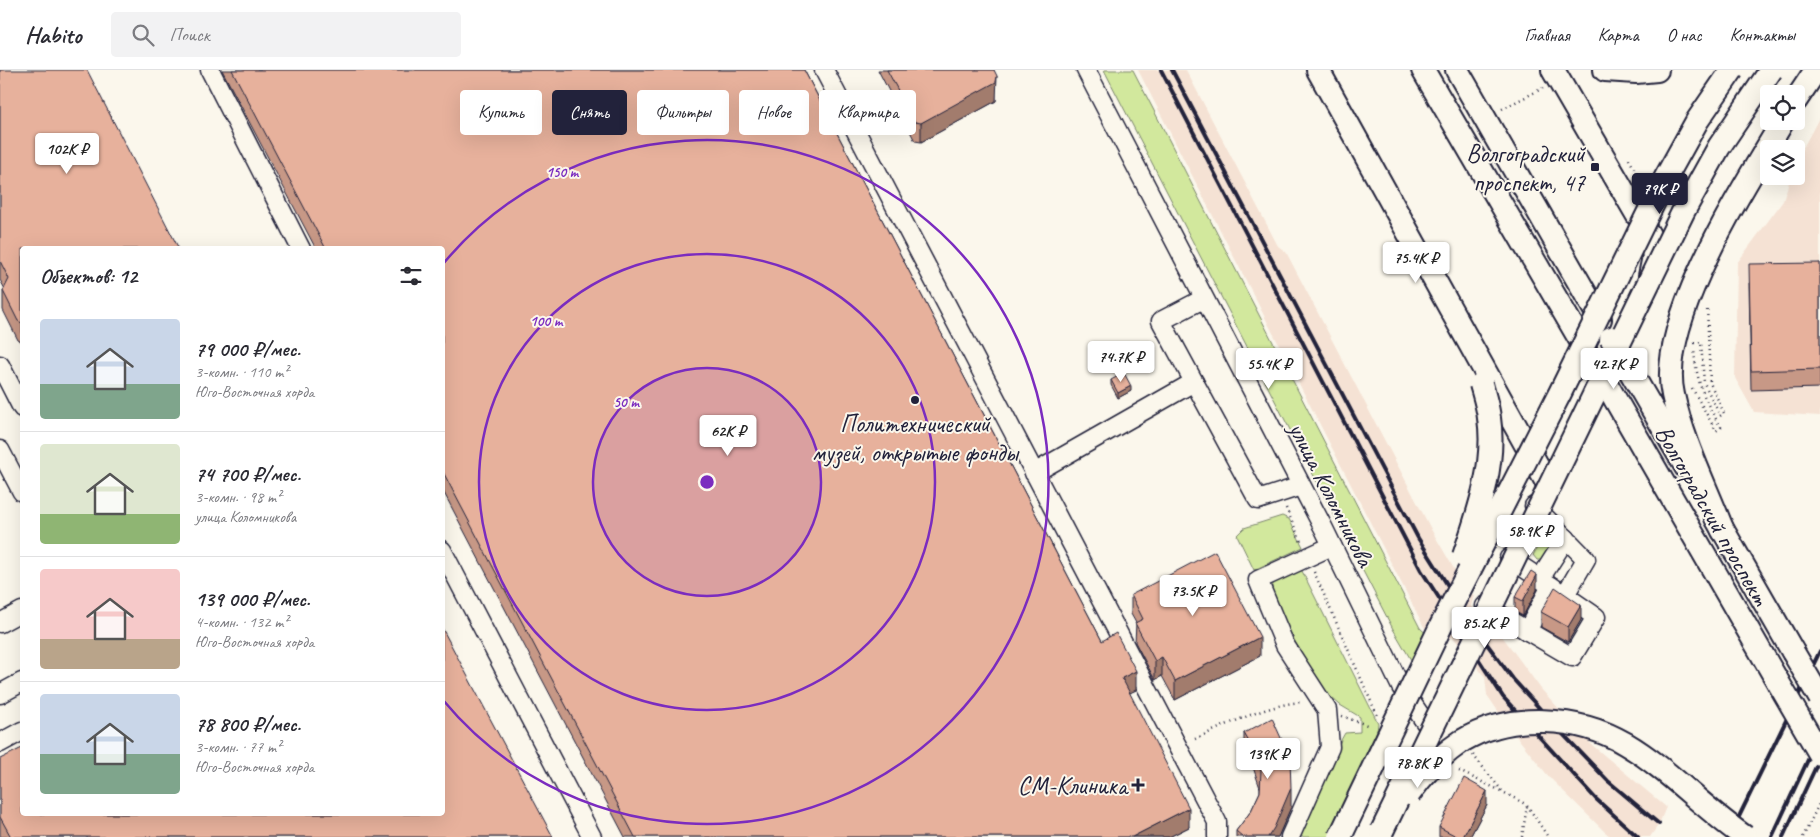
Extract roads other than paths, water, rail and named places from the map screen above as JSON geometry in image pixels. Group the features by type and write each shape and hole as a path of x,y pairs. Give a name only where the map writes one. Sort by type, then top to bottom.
{"main road":[{"path":"1304,70 1466,354 1483,393 1490,419 1485,482 1478,514 1440,628"},
{"path":"1318,70 1546,481"},
{"name":"Волгоградский проспект","path":"1457,70 1820,698"},
{"path":"1472,70 1509,160"},
{"path":"1606,70 1636,72 1657,70"},
{"path":"1340,837 1440,628 1560,394 1666,177 1698,121 1732,70"},
{"path":"1379,835 1683,212 1719,147 1771,70"},
{"path":"1805,86 1816,70"},
{"name":"Волгоградский проспект","path":"1425,74 1820,754"},
{"path":"1379,835 1427,725 1456,665 1546,481 1648,283 1654,256 1649,235 1551,77"},
{"path":"1723,531 1685,434 1681,390 1670,371 1674,340 1707,257 1778,130"},
{"path":"1379,835 1423,774 1464,740 1494,729 1544,721 1574,724 1601,731 1626,744 1649,760 1716,817 1745,837"}],"street":[{"path":"210,70 299,246"},
{"path":"824,70 1217,822 1217,837"},
{"name":"улица Коломникова","path":"1086,70 1332,546 1400,687 1427,725"},
{"path":"1203,299 1161,321 1258,500 1301,486"},
{"path":"0,365 20,404"},
{"path":"1034,473 1194,382"},
{"path":"0,450 20,488"},
{"path":"1534,506 1586,558 1552,587"},
{"path":"1527,631 1552,587 1566,538"},
{"path":"1290,837 1330,748 1327,710 1285,645 1258,580 1332,546"},
{"path":"445,556 592,837"},
{"path":"1482,612 1527,631 1572,657 1596,617 1509,558"},
{"path":"0,623 20,612"},
{"path":"0,694 20,683"},
{"path":"0,743 20,732"}],"railway":[{"path":"1161,70 1421,570 1503,697 1596,799 1638,837"},
{"path":"1172,70 1418,538 1472,624 1513,679 1561,732 1608,781 1659,824"},
{"path":"1729,837 1820,651"},
{"path":"1772,837 1820,734"},
{"path":"1783,837 1820,758"}],"place":[{"name":"Волгоградский проспект, 47","path":"1595,167"},
{"name":"Политехнический музей, открытые фонды","path":"915,400"},
{"name":"СМ-Клиника","path":"1138,785"}]}
